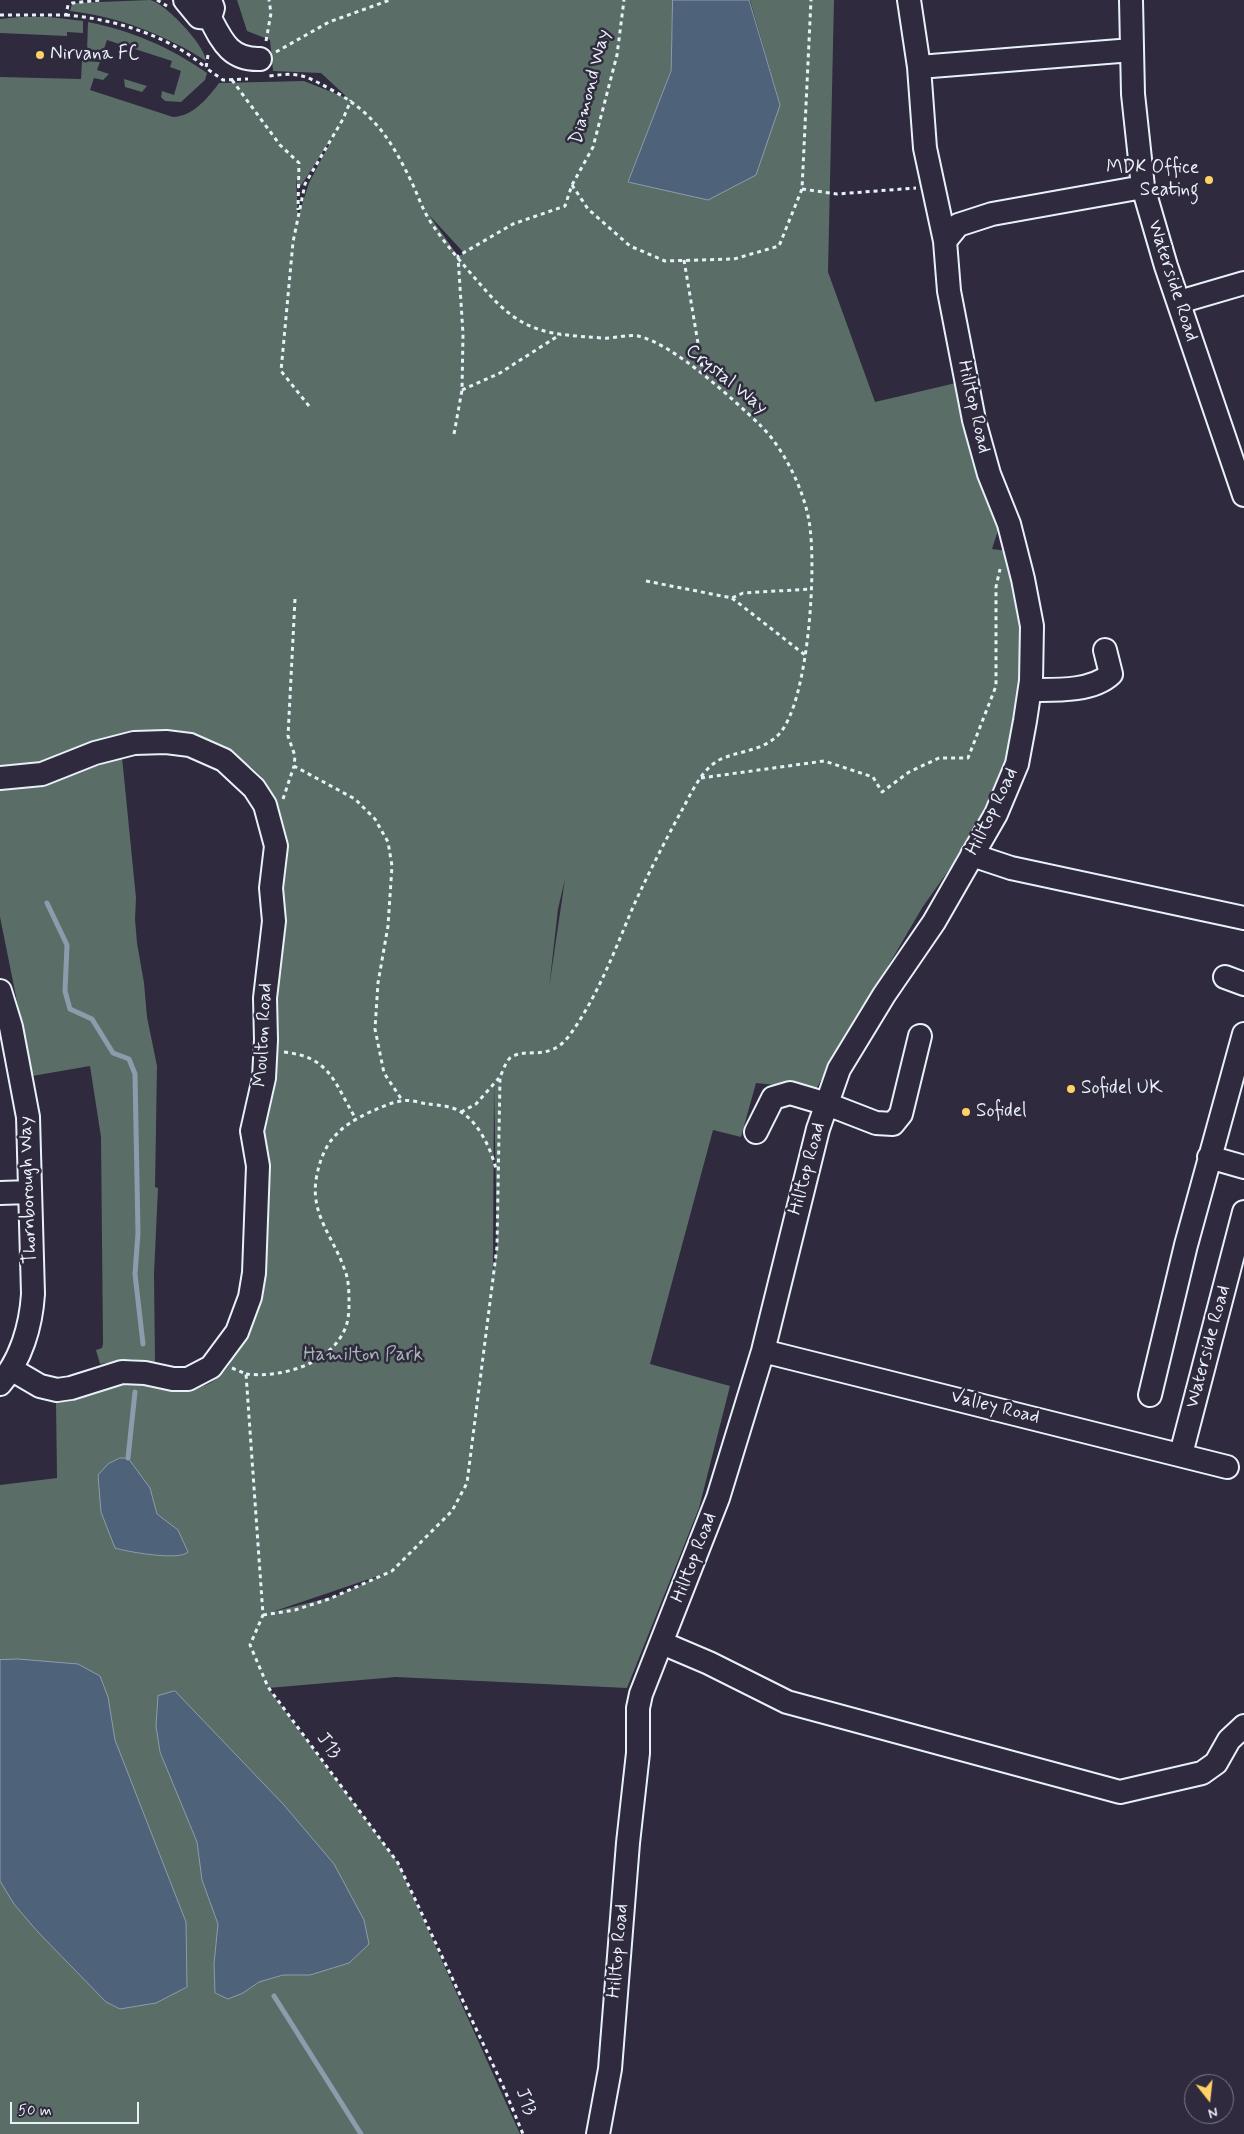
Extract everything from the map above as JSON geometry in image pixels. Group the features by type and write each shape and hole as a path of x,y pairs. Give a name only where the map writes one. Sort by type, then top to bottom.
{"street":[{"name":"Hilltop Road","path":"598,2134 610,2069 628,1843 638,1753 638,1708 641,1694 718,1498 763,1351 818,1129 838,1069 884,995 934,922 996,814 1017,764 1030,690 1032,626 1023,579 1009,524 989,474 974,420 950,291 945,241 931,186 925,148 919,67 909,0"},
{"name":"Waterside Road","path":"1131,0 1134,104 1143,187 1179,302 1244,495"},
{"path":"177,4 199,17 210,9 222,40 232,52 243,58 263,61"},
{"path":"919,67 1132,50"},
{"path":"945,241 958,225 992,214 1143,187"},
{"path":"1179,302 1244,283"},
{"path":"1030,690 1064,689 1103,681 1111,674 1105,650"},
{"name":"Moulton Road","path":"0,778 42,774 95,753 147,742 177,743 208,751 232,765 257,792 267,811 274,833 276,854 271,888 274,921 265,998 266,1050 262,1092 252,1131 258,1166 252,1289 241,1324 219,1359 207,1371 188,1378 173,1379 145,1373 122,1372 62,1389 45,1388 5,1376"},
{"path":"972,855 1010,868 1244,918"},
{"name":"Thornborough Way","path":"0,991 11,1027 27,1110 32,1301 28,1328 5,1376"},
{"path":"1150,1395 1186,1245 1244,1034"},
{"path":"756,1132 773,1098 790,1093 827,1104 876,1123 893,1124 901,1114 920,1036"},
{"path":"1209,1158 1244,1167"},
{"path":"0,1193 30,1192"},
{"name":"Waterside Road","path":"1181,1454 1244,1212"},
{"name":"Valley Road","path":"763,1351 1227,1467"},
{"path":"662,1644 709,1663 787,1702 1120,1792 1202,1773 1216,1763 1229,1740 1244,1726"}],"path":[{"path":"66,15 68,5 72,3 101,0"},
{"path":"157,0 177,4"},
{"path":"263,61 272,13 269,0"},
{"path":"263,61 329,22 390,0"},
{"name":"Diamond Way","path":"458,256 513,224 545,215 565,206 572,185 593,148 617,56 624,0"},
{"path":"572,185 588,209 630,246 665,261 734,259 779,246 802,189 811,0"},
{"name":"Crystal Way","path":"0,15 66,15 99,20 149,35 182,51 223,80 232,80 263,61 300,74 351,100 364,110 382,130 406,171 431,222 493,298 514,320 545,333 561,333 606,339 637,336 664,348 703,374 764,429 790,467 809,520 811,590 809,639 788,720 778,735 761,748 718,760 700,778 635,902 598,990 581,1019 558,1047 546,1052 518,1055 510,1059 500,1077 476,1104 461,1112"},
{"path":"205,48 208,56 206,68"},
{"path":"232,80 280,145 299,163 298,218"},
{"path":"308,406 281,371 285,310 298,218 305,184 351,100"},
{"path":"802,189 837,194 931,186"},
{"path":"454,434 462,390 463,334 458,256"},
{"path":"684,260 703,374"},
{"path":"462,390 500,373 561,333"},
{"path":"700,778 824,761 873,777 882,792 909,772 939,758 968,758 996,686 996,587 1000,567"},
{"path":"646,581 732,598 805,654"},
{"path":"732,598 744,594 811,590"},
{"path":"267,811 282,805 294,766 295,756 288,736 295,599"},
{"path":"294,766 355,798 375,819 388,842 392,866 388,926 378,979 375,1029 384,1073 402,1100"},
{"path":"266,1050 304,1054 321,1064 356,1119"},
{"path":"263,1615 296,1610 329,1599 392,1571 452,1511 467,1483 497,1247 500,1077"},
{"path":"219,1359 236,1371 246,1374 281,1373 310,1364 332,1347 346,1328 349,1309 347,1275 321,1223 315,1191 319,1168 330,1141 339,1130 356,1119 402,1100 432,1104 461,1112 486,1142 497,1174"},
{"name":"J13","path":"246,1374 263,1615 250,1645 268,1688 398,1863 499,2077 523,2134"}],"green space":[{"path":"150,0 174,16 192,35 204,54 206,61 190,51 141,28 123,22 70,11 72,4 75,3"},
{"name":"Hamilton Park","path":"237,0 673,0 671,71 628,182 780,105 750,0 834,0 828,272 875,402 956,383 1004,512 992,549 1016,552 1031,644 1006,789 922,908 816,1089 756,1083 741,1137 713,1130 650,1364 730,1386 699,1508 627,1688 396,1677 268,1688 398,1863 520,2134 0,2134 0,1485 57,1478 56,1402 72,1400 115,1386 131,1384 177,1389 192,1389 206,1385 219,1377 231,1362 227,1360 240,1342 262,1145 270,793 261,776 251,767 239,759 191,737 48,765 0,770 0,77 81,79 82,61 100,62 97,70 109,74 103,80 94,78 90,90 173,117 187,114 193,110 205,100 219,83 304,81 349,99 321,73 273,71 270,40 247,31","holes":["334,135 309,183 298,217 296,178 298,190","429,215 464,253 458,256","565,879 549,988 558,909","494,1083 497,1247 493,1268","384,1574 336,1596 272,1612"]},
{"path":"49,17 83,21 83,33 67,32 67,36 0,33 0,19"},
{"path":"88,22 135,35 165,48 207,73 205,80 181,102 165,101 161,97 162,91 174,95 181,71 170,67 172,61 107,40 103,52 87,52"},
{"path":"124,79 147,86 142,92 125,87"},
{"path":"122,757 136,898 137,943 144,983 147,1017 157,1066 155,1187 158,1188 154,1274 155,1362 131,1359 100,1364 96,1350 102,1348 103,1344 101,1137 90,1066 32,1076 0,917 0,790 42,786"}],"water":[{"path":"673,0 749,0 780,105 756,175 708,200 628,182 671,71"},
{"path":"120,1458 128,1458 150,1488 157,1514 178,1530 188,1552 183,1555 165,1556 115,1548 101,1512 98,1475 108,1464"},
{"path":"18,1659 78,1664 100,1676 108,1697 115,1740 186,1922 187,1987 156,2003 120,2009 106,2002 37,1931 14,1904 0,1881 0,1660"},
{"path":"175,1691 284,1805 334,1864 364,1920 369,1944 349,1963 310,1975 283,1975 259,1982 243,1993 228,1999 215,1993 214,1964 218,1924 202,1880 197,1842 160,1752 156,1726 158,1696"}],"waterway":[{"path":"47,903 67,945 65,991 70,1009 92,1019 113,1053 129,1059 135,1074 138,1233 135,1274 143,1344"},
{"path":"128,1458 135,1392"},
{"path":"274,1996 361,2134"}],"place":[{"name":"Nirvana FC","path":"40,55"},
{"name":"MDK Office Seating","path":"1209,180"},
{"name":"Sofidel UK","path":"1071,1089"},
{"name":"Sofidel","path":"966,1112"}]}
